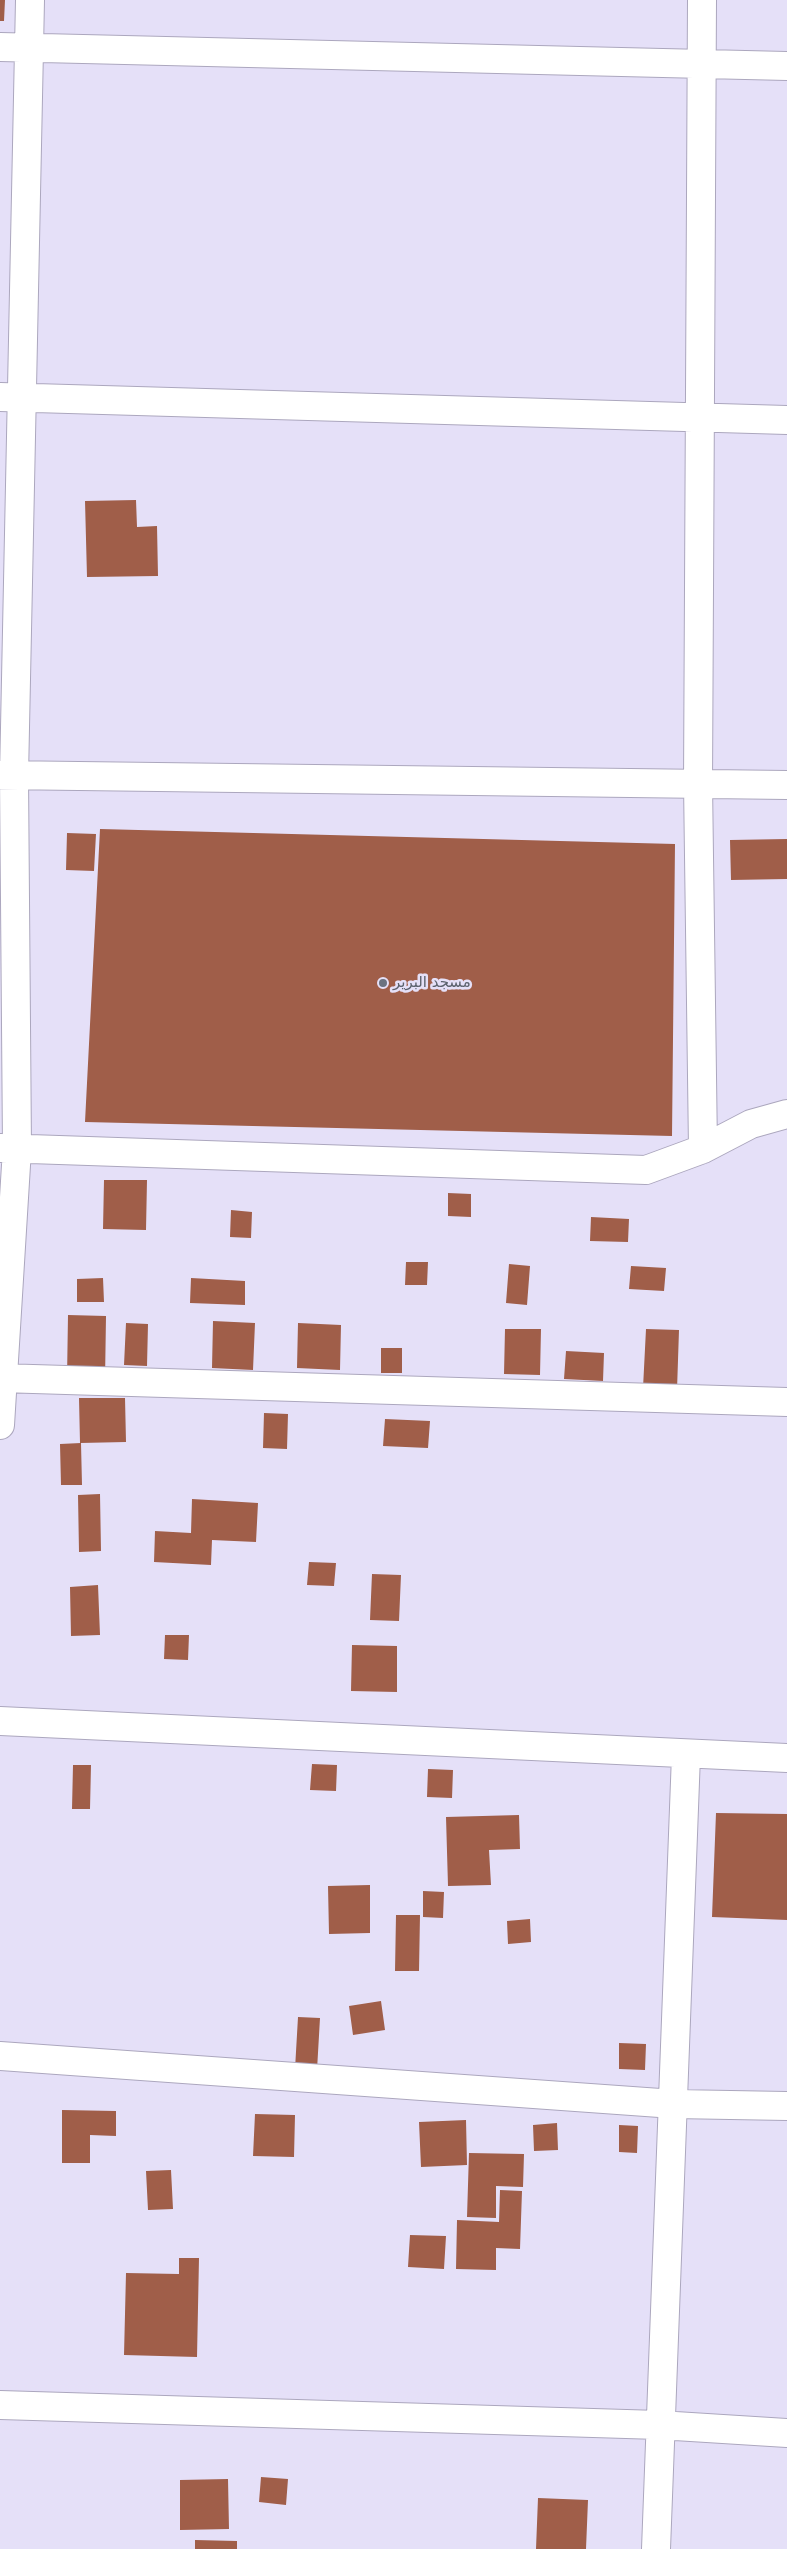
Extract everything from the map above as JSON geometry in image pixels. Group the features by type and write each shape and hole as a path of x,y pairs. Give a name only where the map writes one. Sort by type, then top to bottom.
{"street":[{"path":"0,1425 9,1149 7,776 11,397 30,0"},
{"path":"702,0 698,783 703,1149"},
{"path":"0,47 787,66"},
{"path":"11,397 787,420"},
{"path":"7,776 698,783 787,786"},
{"path":"9,1149 646,1170 703,1149 751,1124 787,1114"},
{"path":"1,1377 787,1402"},
{"path":"0,1721 686,1755 787,1758"},
{"path":"656,2549 659,2425 674,2104 686,1755"},
{"path":"0,2056 674,2104 787,2106"},
{"path":"0,2405 659,2425 787,2433"}],"building":[{"path":"0,0 5,0 4,21 0,21"},
{"path":"136,500 137,527 157,526 158,576 87,577 85,501"},
{"name":"مسجد البرير","path":"100,829 675,844 672,1136 85,1122"},
{"path":"67,833 96,834 94,871 66,870"},
{"path":"787,839 787,879 731,880 730,840"},
{"path":"104,1180 147,1180 146,1230 103,1229"},
{"path":"448,1193 471,1194 471,1217 448,1216"},
{"path":"231,1210 252,1212 251,1238 230,1237"},
{"path":"591,1217 629,1219 628,1242 590,1241"},
{"path":"406,1262 428,1262 427,1285 405,1285"},
{"path":"509,1264 530,1266 527,1305 506,1303"},
{"path":"631,1266 666,1268 664,1291 629,1289"},
{"path":"103,1278 104,1302 77,1302 77,1279"},
{"path":"191,1278 245,1281 245,1305 190,1303"},
{"path":"68,1315 106,1316 105,1381 67,1379"},
{"path":"213,1321 255,1323 253,1370 212,1368"},
{"path":"126,1323 148,1324 147,1366 124,1365"},
{"path":"298,1323 341,1325 340,1370 297,1368"},
{"path":"505,1329 541,1329 540,1375 504,1374"},
{"path":"646,1329 679,1330 677,1390 643,1388"},
{"path":"381,1348 402,1348 402,1373 381,1373"},
{"path":"566,1351 604,1353 603,1381 564,1379"},
{"path":"79,1398 125,1398 126,1442 80,1443"},
{"path":"264,1413 288,1414 287,1449 263,1448"},
{"path":"385,1419 430,1421 428,1448 383,1446"},
{"path":"81,1443 82,1485 61,1485 60,1444"},
{"path":"100,1494 101,1551 79,1552 78,1495"},
{"path":"192,1499 258,1503 256,1542 212,1540 211,1565 154,1562 155,1531 191,1533"},
{"path":"309,1562 336,1563 334,1586 307,1585"},
{"path":"372,1574 401,1575 399,1621 370,1620"},
{"path":"98,1585 100,1635 71,1636 70,1587"},
{"path":"165,1635 189,1635 188,1660 164,1659"},
{"path":"352,1645 397,1646 397,1692 351,1691"},
{"path":"312,1764 337,1765 336,1791 310,1790"},
{"path":"73,1765 91,1765 90,1809 72,1809"},
{"path":"428,1769 453,1770 452,1798 427,1797"},
{"path":"716,1813 787,1814 787,1920 712,1917"},
{"path":"519,1815 520,1849 489,1850 491,1885 448,1886 446,1817"},
{"path":"370,1885 370,1933 329,1934 328,1886"},
{"path":"423,1891 444,1892 443,1918 423,1917"},
{"path":"396,1915 420,1915 419,1971 395,1971"},
{"path":"530,1919 531,1942 508,1944 507,1921"},
{"path":"381,2001 385,2030 353,2035 349,2006"},
{"path":"298,2017 320,2018 317,2070 295,2069"},
{"path":"619,2043 646,2044 645,2070 619,2069"},
{"path":"62,2110 116,2111 116,2136 90,2135 90,2163 62,2163"},
{"path":"255,2114 295,2115 294,2157 253,2156"},
{"path":"466,2120 467,2165 421,2167 419,2122"},
{"path":"557,2123 558,2150 534,2151 533,2125"},
{"path":"619,2125 638,2126 637,2153 619,2152"},
{"path":"469,2153 524,2154 523,2187 496,2186 496,2218 467,2217"},
{"path":"171,2170 173,2209 148,2210 146,2171"},
{"path":"500,2190 522,2191 520,2249 496,2248 496,2270 456,2269 457,2220 499,2222"},
{"path":"410,2235 446,2236 444,2269 408,2267"},
{"path":"179,2258 199,2258 197,2357 124,2355 126,2273 179,2274"},
{"path":"261,2477 288,2479 286,2505 259,2502"},
{"path":"228,2479 229,2529 180,2530 180,2480"},
{"path":"538,2498 588,2500 586,2549 536,2549"},
{"path":"195,2540 237,2541 237,2549 195,2549"}],"place":[{"name":"مسجد البرير","path":"383,983"}]}
